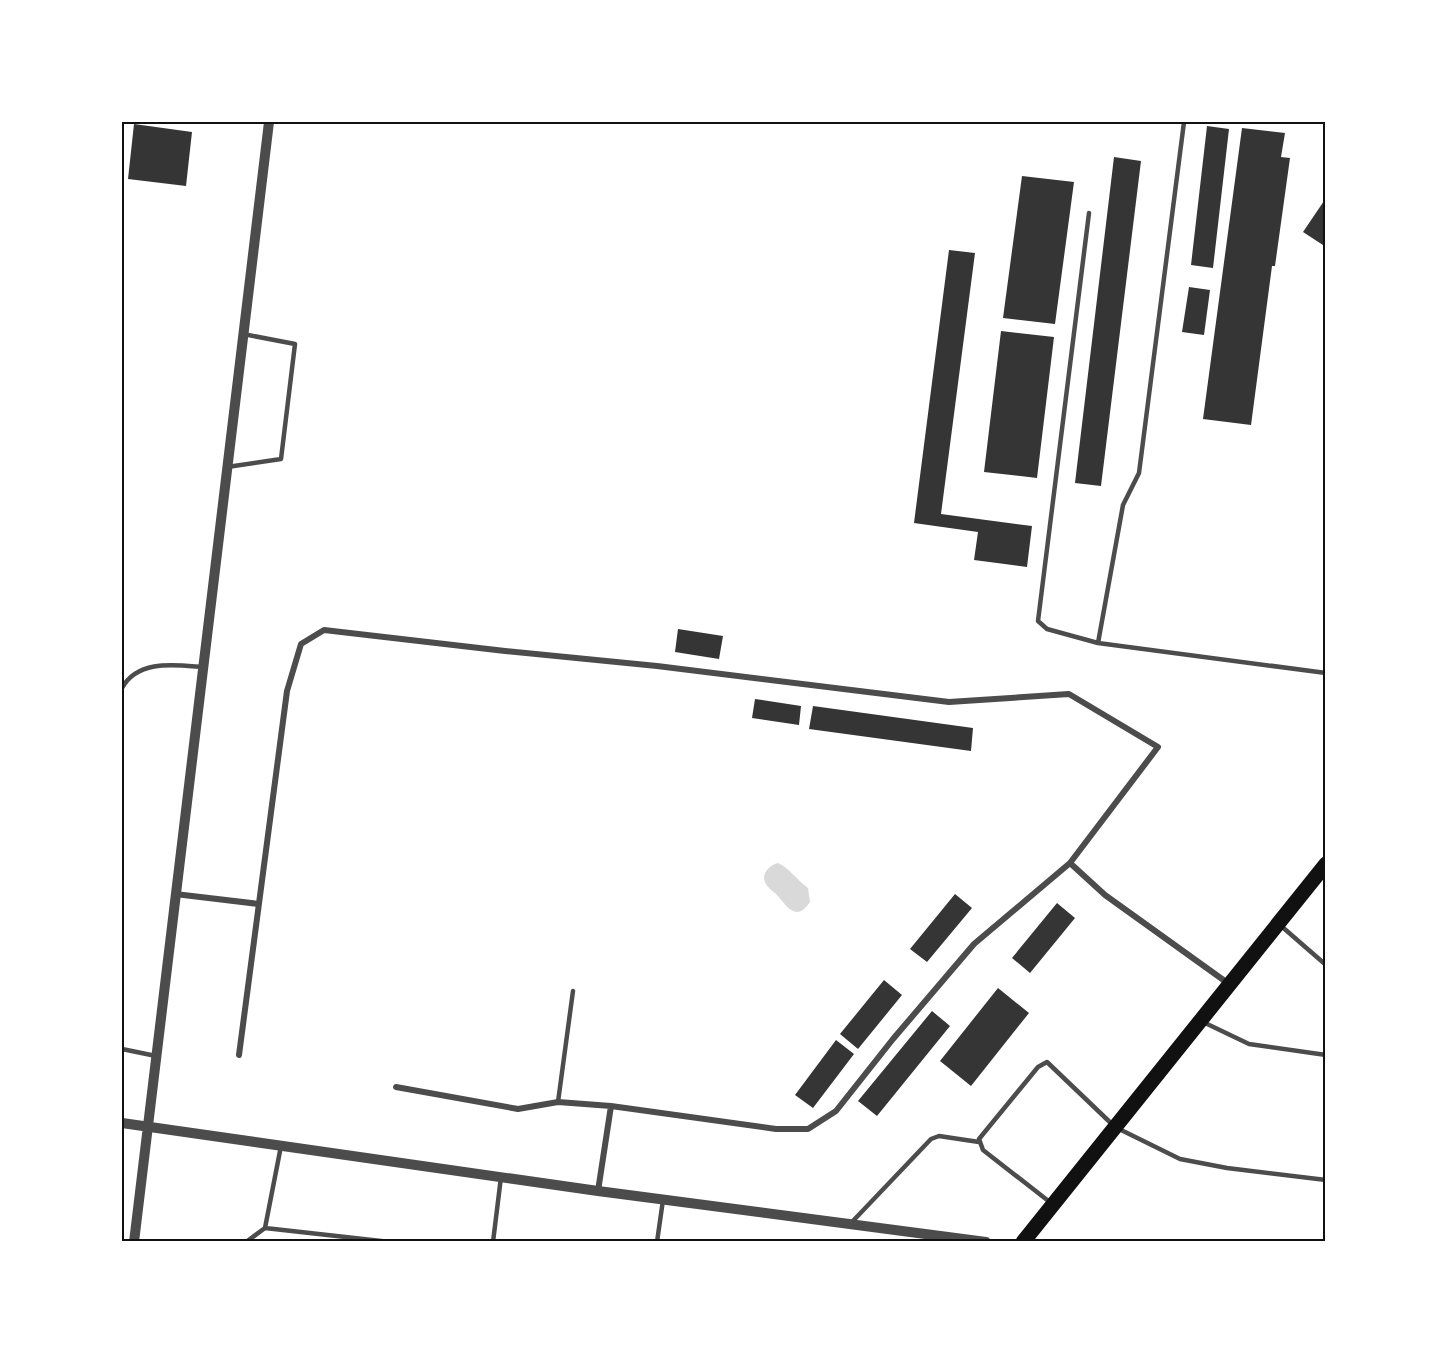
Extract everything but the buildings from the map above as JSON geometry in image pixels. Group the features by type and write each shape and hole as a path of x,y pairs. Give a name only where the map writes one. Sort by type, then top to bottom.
{"main road":[{"path":"1023,1242 1326,864"}],"street":[{"path":"134,1242 269,122"},
{"path":"239,1055 287,691 301,644 324,630 657,666 949,702 1069,694 1158,747 1070,863 974,944 893,1039 836,1111 808,1129 776,1129 611,1106 558,1102 518,1109 396,1087"},
{"path":"1070,863 1105,895 1229,985"},
{"path":"175,894 259,904"},
{"path":"598,1191 611,1106"},
{"path":"122,1123 598,1191 986,1242"}],"lane":[{"path":"1098,643 1123,505 1139,473 1184,122"},
{"path":"1089,213 1038,621 1047,629 1098,643 1326,673"},
{"path":"227,467 281,459 294,356 295,344 243,334"},
{"path":"122,688 126,680 145,668 164,664 203,667"},
{"path":"1278,924 1326,965"},
{"path":"558,1102 573,991"},
{"path":"1200,1021 1249,1044 1326,1055"},
{"path":"122,1049 156,1056"},
{"path":"1053,1205 982,1150 979,1142 979,1139 1038,1067 1047,1062 1115,1127 1180,1159 1227,1168 1326,1180"},
{"path":"850,1224 931,1139 939,1136 979,1142"},
{"path":"246,1242 265,1228 281,1146"},
{"path":"493,1242 501,1177"},
{"path":"657,1242 663,1199"},
{"path":"265,1228 390,1242"}],"shaded area":[{"path":"778,863 808,888 810,902 800,911 792,911 788,908 764,881 766,871"}]}
